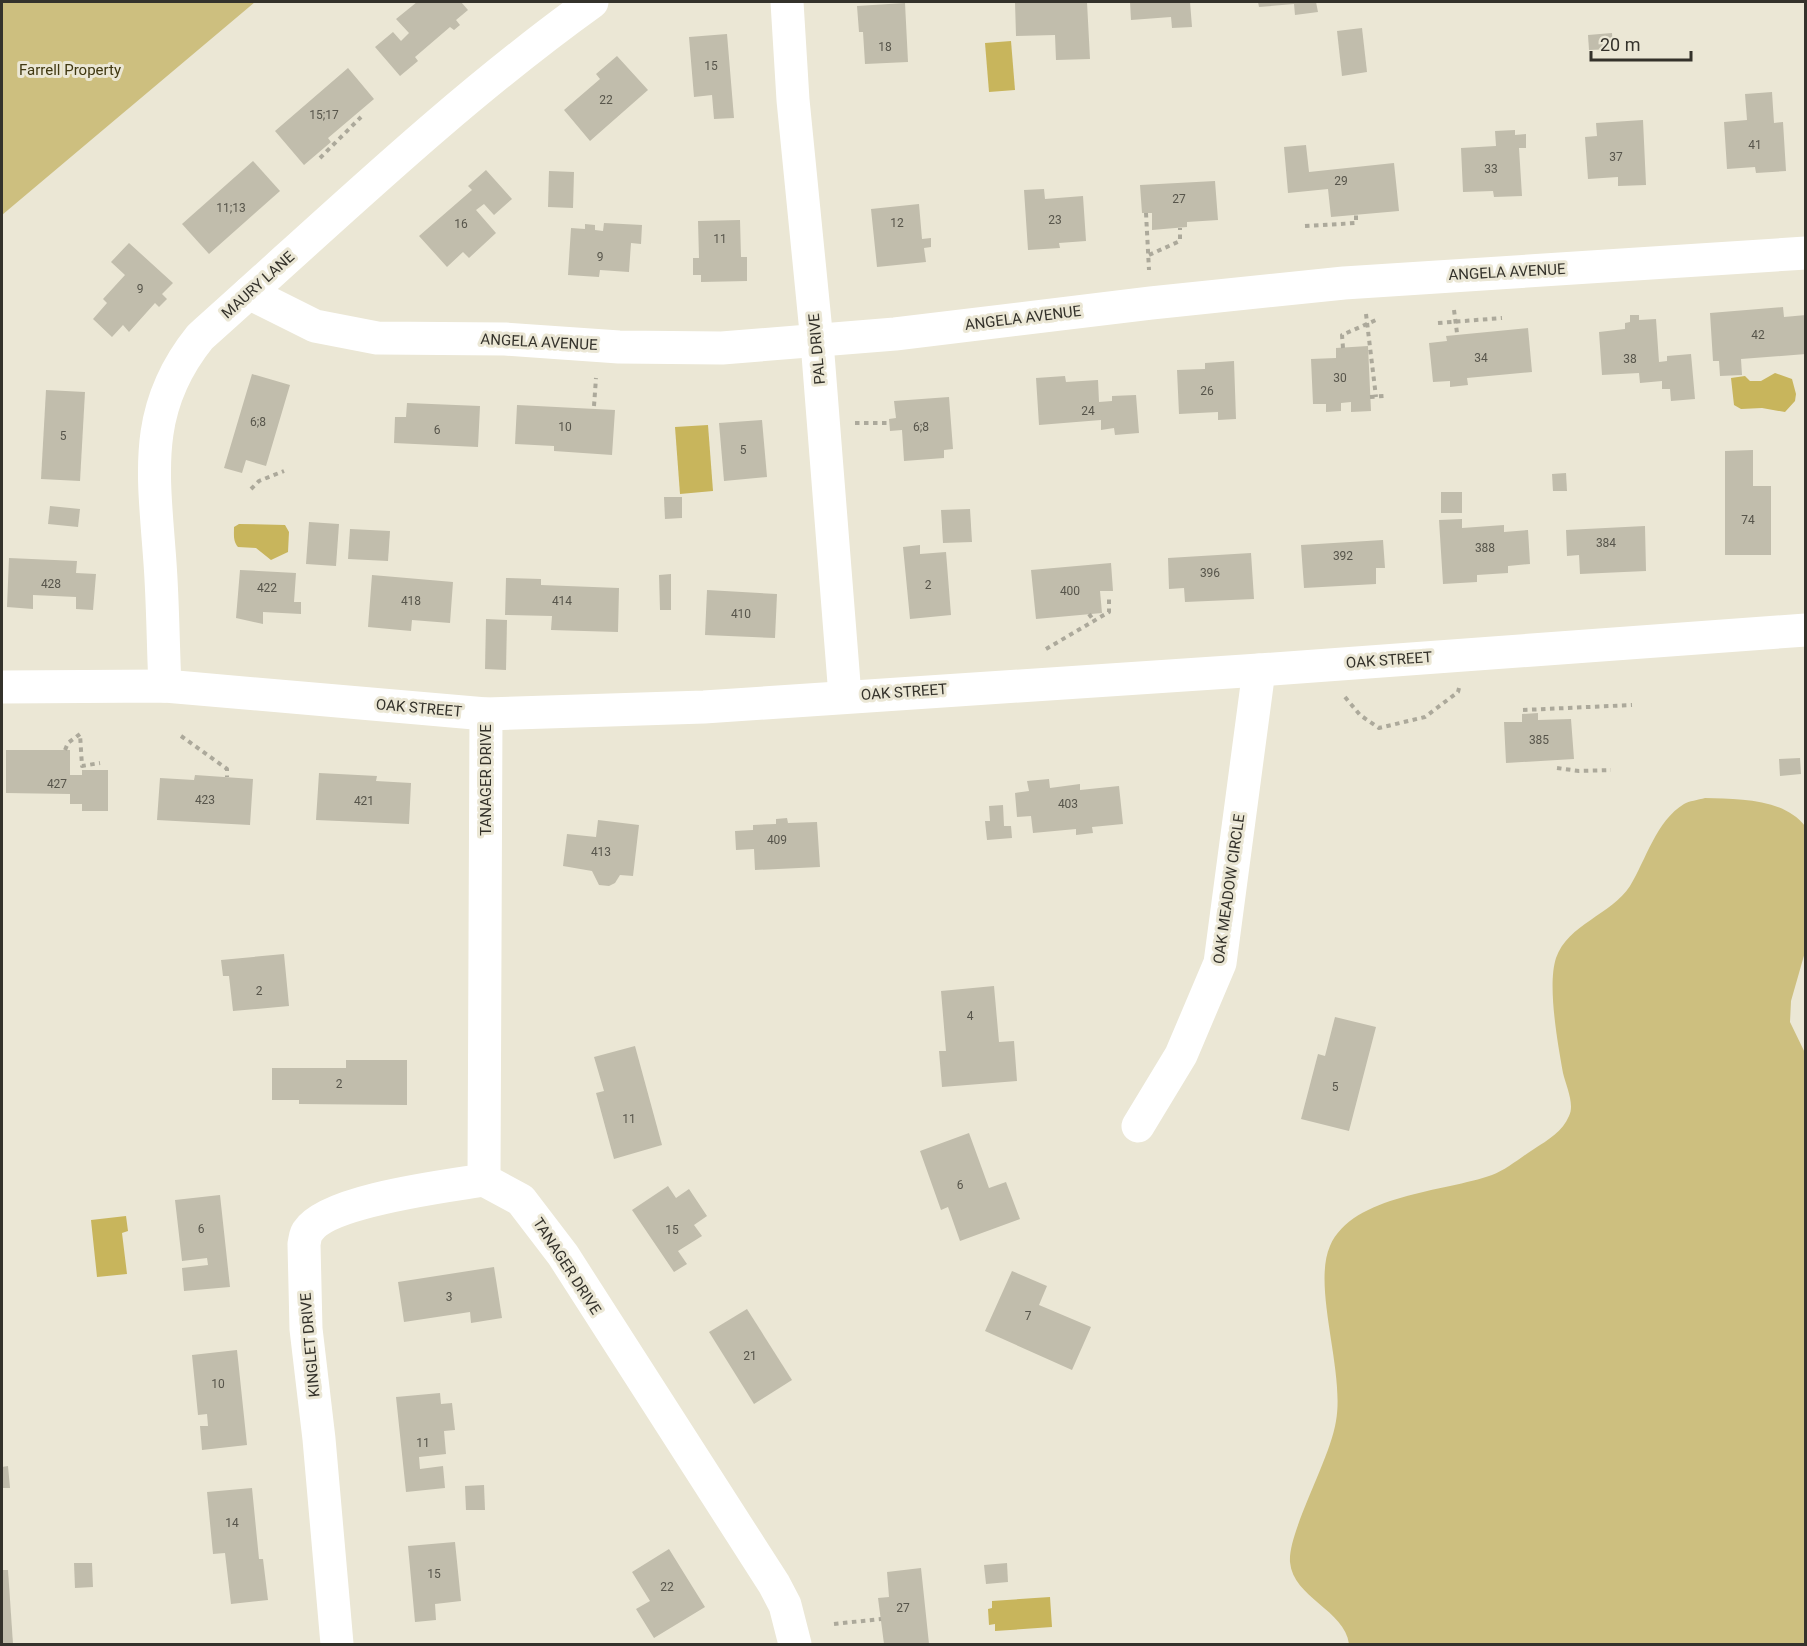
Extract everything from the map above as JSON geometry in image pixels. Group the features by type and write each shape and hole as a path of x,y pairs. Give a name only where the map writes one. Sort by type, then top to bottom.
{"street":[{"name":"MAURY LANE","path":"165,686 154,457 159,423 168,391 181,361 201,336 347,204 530,48 592,2"},
{"name":"PAL DRIVE","path":"787,2 793,100 817,342 845,696"},
{"name":"ANGELA AVENUE","path":"249,293 315,326 377,338 506,339 675,349 817,342 1371,280 1806,253"},
{"name":"OAK STREET","path":"2,687 165,686 486,714 704,707 1806,630"},
{"name":"OAK MEADOW CIRCLE","path":"1138,1126 1181,1055 1220,963 1259,670"},
{"name":"TANAGER DRIVE","path":"486,714 484,1180 521,1200 563,1255 774,1584 785,1605 795,1644"},
{"name":"KINGLET DRIVE","path":"337,1644 320,1439 306,1329 304,1244 307,1231 320,1220 368,1202 399,1194 484,1180"}],"path":[{"path":"320,158 361,117"},
{"path":"1146,213 1151,303"},
{"path":"1305,226 1356,223 1356,215"},
{"path":"1148,255 1180,241 1180,228"},
{"path":"1453,302 1457,333"},
{"path":"1366,310 1373,397 1384,396"},
{"path":"1438,323 1502,318"},
{"path":"1343,348 1342,335 1348,334 1367,322 1376,320"},
{"path":"594,406 596,368"},
{"path":"251,489 259,481 284,471"},
{"path":"1038,654 1109,612 1109,599"},
{"path":"1089,614 1094,621"},
{"path":"1321,665 1359,715 1379,728 1425,717 1458,692 1468,655"},
{"path":"1523,710 1632,705"},
{"path":"65,750 68,743 80,734 82,766 100,763"},
{"path":"181,736 227,769 227,777"},
{"path":"1557,768 1579,771 1611,770"},
{"path":"834,1624 881,1619"}],"green space":[{"name":"Farrell Property","path":"2,2 255,2 2,215"},
{"path":"1705,798 1745,800 1772,805 1796,817 1805,826 1805,952 1791,1001 1790,1022 1806,1055 1805,1644 1349,1644 1339,1622 1300,1585 1293,1574 1290,1562 1296,1532 1326,1455 1336,1421 1338,1401 1325,1284 1325,1263 1330,1246 1342,1229 1358,1215 1402,1197 1497,1173 1559,1131 1569,1116 1571,1106 1563,1073 1554,1015 1553,984 1556,958 1570,936 1622,896 1636,876 1652,842 1674,811 1686,803"}],"shaded area":[{"path":"1011,41 1015,90 989,92 985,43"},
{"path":"1775,373 1792,379 1796,394 1795,401 1785,412 1762,408 1741,409 1734,405 1731,378 1745,376 1750,381 1761,381"},
{"path":"708,425 713,491 680,494 675,427"},
{"path":"239,524 285,525 289,532 288,552 271,560 256,548 238,547 234,527"},
{"path":"126,1216 128,1231 122,1233 127,1274 97,1277 91,1220"},
{"path":"1050,1597 1052,1627 995,1631 995,1624 989,1625 988,1609 992,1608 992,1601"}],"building":[{"path":"417,2 461,2 468,10 456,20 460,25 454,30 450,27 415,57 418,61 400,76 375,47 393,32 401,41 409,33 396,19"},
{"path":"1015,2 1087,2 1090,59 1056,60 1055,35 1016,36"},
{"path":"1130,2 1190,2 1192,27 1172,28 1171,17 1131,20"},
{"path":"1258,2 1316,2 1318,12 1295,15 1294,4 1259,7"},
{"path":"905,3 908,62 865,64 863,32 859,32 857,6"},
{"path":"1362,28 1367,72 1342,76 1337,31"},
{"path":"1612,33 1613,49 1589,50 1588,35"},
{"path":"727,34 734,118 714,119 712,95 694,97 689,37"},
{"path":"617,56 648,90 590,141 564,110 600,79 596,74"},
{"path":"348,68 374,99 328,138 331,142 304,165 275,131"},
{"path":"1772,92 1774,123 1783,122 1786,171 1756,173 1755,167 1727,169 1724,122 1747,120 1745,94"},
{"path":"1643,120 1646,185 1618,186 1618,177 1588,179 1585,137 1597,136 1596,123"},
{"path":"1515,130 1515,135 1526,134 1526,148 1519,148 1522,196 1494,197 1493,191 1463,192 1461,148 1496,146 1495,131"},
{"path":"1306,145 1309,172 1394,163 1399,211 1331,217 1328,189 1288,193 1284,147"},
{"path":"253,161 280,191 209,254 182,224"},
{"path":"486,170 512,199 494,215 484,204 476,210 496,233 469,258 463,252 447,267 419,236 472,190 468,186"},
{"path":"549,171 574,172 573,208 548,207"},
{"path":"1215,181 1218,220 1187,222 1187,227 1152,230 1152,213 1142,213 1140,185"},
{"path":"1044,189 1045,199 1083,196 1086,241 1059,243 1060,248 1028,250 1024,190"},
{"path":"919,204 922,239 931,238 931,247 924,248 926,262 877,267 871,209"},
{"path":"740,220 741,257 747,257 747,281 701,282 701,275 693,275 693,258 699,258 698,221"},
{"path":"604,223 642,225 641,244 631,243 629,272 600,270 599,277 568,275 571,228 585,229 585,224 595,225 595,230 603,231"},
{"path":"129,243 173,283 162,294 167,299 159,307 155,303 129,332 123,325 112,337 93,319 107,303 103,299 125,275 111,262"},
{"path":"1783,307 1784,317 1806,315 1806,354 1741,359 1742,375 1720,376 1719,361 1713,361 1710,313"},
{"path":"1630,315 1639,315 1639,320 1656,319 1659,362 1667,361 1667,356 1691,354 1695,399 1671,401 1670,389 1662,389 1662,381 1640,383 1639,373 1602,375 1599,332 1625,329 1625,323 1630,322"},
{"path":"1528,328 1532,372 1467,378 1468,385 1450,387 1450,381 1433,382 1429,343 1447,341 1446,336"},
{"path":"1368,346 1371,411 1351,412 1351,402 1341,403 1341,411 1326,412 1326,404 1313,404 1311,359 1336,358 1336,348"},
{"path":"1234,361 1236,419 1218,420 1218,412 1179,414 1177,370 1205,369 1205,363"},
{"path":"252,374 290,385 266,466 246,460 242,473 224,468"},
{"path":"1065,376 1066,382 1098,380 1099,402 1112,401 1112,396 1136,395 1139,433 1115,435 1114,428 1101,430 1101,420 1039,425 1036,378"},
{"path":"46,390 85,392 80,481 41,479"},
{"path":"949,397 953,449 944,450 944,458 904,461 902,430 890,431 889,419 896,418 894,401"},
{"path":"407,403 480,406 478,447 394,443 395,417 406,417"},
{"path":"517,405 615,410 612,455 554,451 554,446 515,444"},
{"path":"762,420 767,477 724,481 719,423"},
{"path":"1753,450 1753,486 1771,486 1771,555 1725,555 1725,451"},
{"path":"1566,473 1567,491 1553,491 1552,474"},
{"path":"1441,492 1462,492 1462,513 1441,513"},
{"path":"664,497 682,497 682,518 665,519"},
{"path":"50,506 80,509 78,527 48,524"},
{"path":"970,509 972,542 943,543 941,510"},
{"path":"1462,519 1462,528 1504,525 1504,532 1528,530 1530,564 1508,566 1508,573 1477,575 1477,582 1443,584 1439,520"},
{"path":"309,522 339,524 336,566 306,564"},
{"path":"1645,526 1646,571 1580,574 1579,555 1567,556 1566,530"},
{"path":"350,529 390,531 388,561 348,559"},
{"path":"1383,540 1385,568 1376,568 1376,584 1304,588 1301,545"},
{"path":"920,545 920,554 946,552 951,615 910,619 903,547"},
{"path":"1251,553 1254,599 1185,602 1184,588 1169,589 1168,558"},
{"path":"9,558 77,561 76,573 96,574 93,610 76,609 76,597 33,595 33,609 7,607"},
{"path":"1111,563 1113,591 1100,591 1102,613 1036,619 1031,570"},
{"path":"240,570 296,573 294,602 301,602 301,614 263,612 263,624 236,618"},
{"path":"671,574 671,610 660,610 659,575"},
{"path":"372,575 453,582 450,623 412,620 411,631 368,627"},
{"path":"506,578 541,579 541,585 619,588 618,632 551,630 552,616 505,615"},
{"path":"707,590 777,594 775,638 705,635"},
{"path":"486,619 507,620 506,670 485,669"},
{"path":"1538,713 1538,720 1571,719 1574,759 1506,763 1504,722 1522,722 1522,714"},
{"path":"6,750 70,750 70,775 82,775 82,770 108,770 108,811 82,811 82,804 70,804 70,794 6,793"},
{"path":"1800,758 1801,774 1780,776 1779,759"},
{"path":"319,773 377,776 376,781 411,783 409,824 316,820"},
{"path":"195,775 253,779 250,825 157,820 160,778 194,780"},
{"path":"1049,779 1050,788 1080,784 1080,790 1119,786 1123,824 1092,827 1093,833 1076,835 1076,829 1033,833 1031,816 1017,817 1015,793 1029,791 1027,781"},
{"path":"1003,805 1004,826 1011,826 1012,838 987,840 985,821 990,821 989,806"},
{"path":"787,818 788,823 817,822 820,867 755,870 754,849 736,850 735,831 753,830 753,825 776,824 776,819"},
{"path":"598,820 639,825 633,876 620,875 615,883 609,886 599,885 592,871 563,866 567,834 596,837"},
{"path":"284,954 289,1006 233,1011 229,976 223,976 221,960"},
{"path":"994,986 999,1042 1014,1041 1017,1081 942,1087 939,1051 946,1051 941,991"},
{"path":"1335,1017 1376,1027 1349,1131 1301,1119 1318,1054 1325,1056"},
{"path":"635,1046 662,1145 614,1159 596,1093 604,1091 594,1057"},
{"path":"346,1060 407,1060 407,1105 299,1104 299,1100 272,1100 272,1068 346,1068"},
{"path":"969,1133 989,1188 1006,1182 1020,1219 960,1241 948,1207 941,1210 920,1151"},
{"path":"668,1186 676,1198 689,1189 707,1216 694,1225 702,1236 678,1251 687,1264 674,1272 632,1210"},
{"path":"220,1195 230,1287 184,1291 182,1268 208,1265 207,1258 182,1261 175,1200"},
{"path":"494,1267 502,1318 471,1323 470,1312 404,1322 398,1282"},
{"path":"1012,1271 1047,1286 1039,1305 1091,1327 1072,1370 985,1331"},
{"path":"747,1309 792,1380 754,1404 709,1332"},
{"path":"237,1350 247,1445 202,1450 200,1426 208,1426 207,1414 198,1415 192,1355"},
{"path":"440,1393 441,1404 452,1403 455,1430 444,1431 446,1454 419,1457 420,1469 443,1466 445,1488 406,1492 396,1397"},
{"path":"8,1466 10,1488 2,1488 2,1467"},
{"path":"484,1485 485,1510 466,1510 465,1486"},
{"path":"252,1488 259,1559 263,1559 268,1600 231,1604 225,1553 213,1554 207,1492"},
{"path":"455,1542 461,1601 435,1604 436,1620 415,1622 408,1546"},
{"path":"669,1549 705,1607 654,1638 636,1609 650,1601 632,1572"},
{"path":"74,1563 92,1563 93,1587 75,1588"},
{"path":"1007,1563 1008,1582 986,1584 984,1565"},
{"path":"921,1568 929,1644 884,1644 878,1598 889,1597 887,1572"},
{"path":"2,1570 8,1570 13,1644 2,1644"}]}
